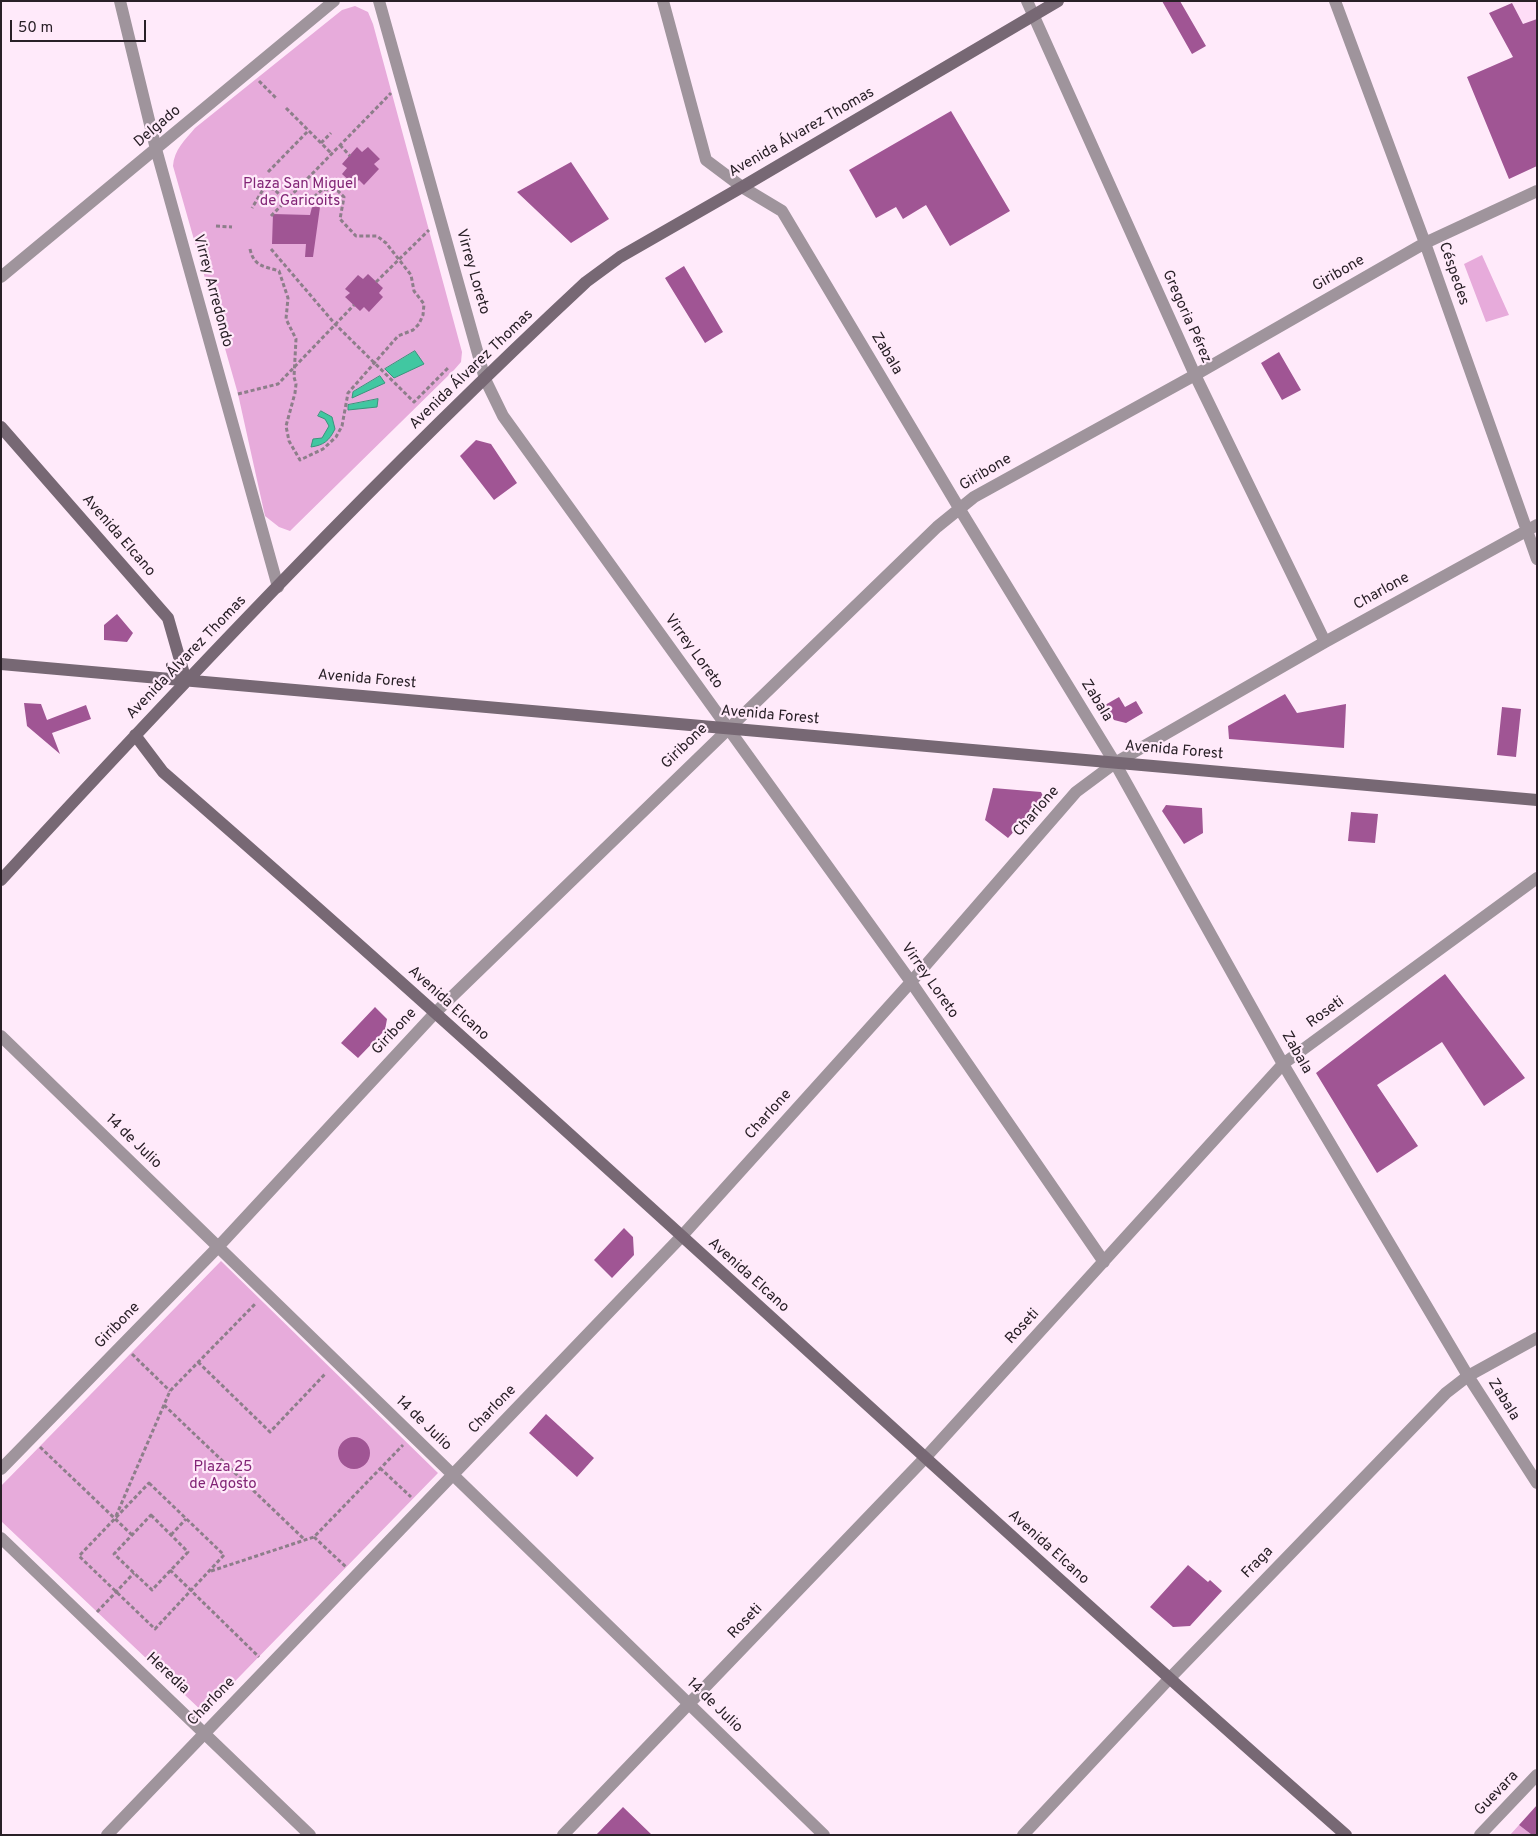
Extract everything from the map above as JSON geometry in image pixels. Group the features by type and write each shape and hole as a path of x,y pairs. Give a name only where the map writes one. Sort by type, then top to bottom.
{"main road":[{"name":"Avenida Álvarez Thomas","path":"1,880 186,681 369,493 576,291 602,269 1058,1"},
{"name":"Avenida Elcano","path":"1,427 168,618 186,681"},
{"name":"Avenida Forest","path":"1,664 1537,800"},
{"name":"Avenida Elcano","path":"135,735 163,772 435,1013 1169,1679 1346,1835"}],"street":[{"name":"Virrey Arredondo","path":"120,1 156,150 278,587"},
{"name":"Delgado","path":"1,277 334,1"},
{"name":"Virrey Loreto","path":"380,1 486,379 503,416 911,982 1104,1262"},
{"name":"Zabala","path":"662,1 706,160 742,187 782,211 959,508 1115,763 1283,1064 1468,1376 1537,1483"},
{"name":"Gregoria Pérez","path":"1027,1 1194,375 1325,642"},
{"name":"Céspedes","path":"1335,1 1531,528 1537,559"},
{"name":"Giribone","path":"1,1469 218,1247 435,1013 728,728 959,508 974,497 1425,244 1537,191"},
{"name":"Charlone","path":"107,1835 681,1238 911,982 1076,792 1115,763 1325,642 1531,528"},
{"name":"Roseti","path":"563,1835 925,1458 1283,1064 1537,878"},
{"name":"14 de Julio","path":"1,1036 824,1835"},
{"name":"Fraga","path":"1023,1835 1169,1679 1446,1393 1468,1376 1537,1338"},
{"name":"Heredia","path":"1,1538 206,1732 310,1835"},
{"name":"Guevara","path":"1480,1835 1537,1775"}],"path":[{"path":"249,72 276,98"},
{"path":"271,216 402,81"},
{"path":"286,108 331,153"},
{"path":"268,172 308,130"},
{"path":"321,143 331,133"},
{"path":"340,145 350,156"},
{"path":"250,249 252,258 261,268 279,271 288,298 286,319 296,339 296,393 286,426 289,441 300,460 323,449 336,437 342,426 348,393 398,336 413,330 423,315 424,304 414,290 411,275 386,243 378,236 356,236 340,219 344,197 338,191 323,189 308,202 296,205 285,200 274,189 264,188 252,208"},
{"path":"376,282 440,220"},
{"path":"216,226 232,227"},
{"path":"271,249 335,324 414,402 449,367"},
{"path":"238,394 278,384 354,306"},
{"path":"115,1518 170,1391 265,1293"},
{"path":"122,1345 170,1391"},
{"path":"198,1362 270,1432 323,1377"},
{"path":"164,1405 304,1540"},
{"path":"208,1572 314,1537 412,1436"},
{"path":"31,1438 132,1535"},
{"path":"380,1468 422,1508"},
{"path":"149,1483 224,1555 154,1629 79,1556 115,1518 149,1483"},
{"path":"151,1515 171,1535 188,1552 152,1590 114,1554 151,1515"},
{"path":"171,1535 186,1519"},
{"path":"314,1537 333,1555"},
{"path":"170,1570 269,1666"},
{"path":"88,1621 134,1573"}],"shaded area":[{"path":"1511,1 1537,1 1537,51 1523,24"},
{"path":"415,351 424,364 394,378 385,369"},
{"path":"380,376 385,383 352,398 353,392"},
{"path":"378,399 377,407 348,410 348,405"},
{"path":"321,411 332,417 335,429 326,442 311,447 313,439 322,438 329,426 325,419 318,416"}],"green space":[{"name":"Plaza San Miguel de Garicoits","path":"355,6 368,12 373,24 462,352 461,362 290,531 279,527 265,516 238,394 173,166 175,155 195,128 342,10"},
{"path":"1482,255 1509,315 1486,322 1464,264"},
{"name":"Plaza 25 de Agosto","path":"221,1261 438,1473 204,1713 1,1521 1,1486"},
{"path":"1519,1825 1532,1835 1510,1835"}],"building":[{"path":"1162,1 1180,1 1206,46 1192,54"},
{"path":"1512,3 1523,24 1537,19 1537,166 1509,179 1467,77 1513,57 1489,13"},
{"path":"951,111 1010,211 950,246 926,205 903,219 896,207 876,218 849,170"},
{"path":"357,147 362,152 368,147 380,159 374,164 379,169 364,185 359,180 354,185 342,174 347,168 342,164"},
{"path":"571,162 609,219 571,243 517,192"},
{"path":"312,207 320,207 313,257 305,257 306,244 272,244 273,214 310,215"},
{"path":"684,266 723,332 705,343 665,278"},
{"path":"368,274 383,288 379,293 383,297 369,312 364,307 360,311 345,297 350,293 345,289 358,275 363,279"},
{"path":"1279,352 1301,390 1282,400 1261,363"},
{"path":"476,440 491,444 517,483 494,500 460,456"},
{"path":"117,614 133,633 127,642 104,640 104,625"},
{"path":"1285,694 1297,713 1346,704 1344,748 1229,739 1228,726"},
{"path":"1119,697 1125,707 1136,701 1143,713 1126,723 1114,720 1105,705"},
{"path":"24,703 41,704 47,720 86,705 91,719 52,733 60,754 27,726"},
{"path":"1502,707 1521,709 1516,757 1497,755"},
{"path":"993,788 1041,792 1044,798 1008,838 985,820"},
{"path":"1166,805 1202,808 1203,833 1184,844 1162,811"},
{"path":"1351,812 1378,814 1375,843 1348,841"},
{"path":"1445,974 1525,1078 1484,1106 1442,1042 1377,1085 1418,1146 1377,1173 1316,1073"},
{"path":"375,1007 387,1019 385,1030 358,1058 341,1043"},
{"path":"624,1228 633,1237 634,1255 612,1278 594,1260"},
{"path":"546,1414 594,1458 577,1477 529,1433"},
{"path":"354,1437 360,1438 365,1442 369,1447 369,1459 365,1464 360,1468 354,1469 348,1468 343,1464 339,1459 338,1453 339,1447 343,1442 348,1438"},
{"path":"1188,1565 1222,1591 1190,1626 1173,1627 1150,1607"},
{"path":"1537,1805 1537,1835 1532,1835 1519,1825"},
{"path":"623,1807 652,1835 596,1835"}]}
